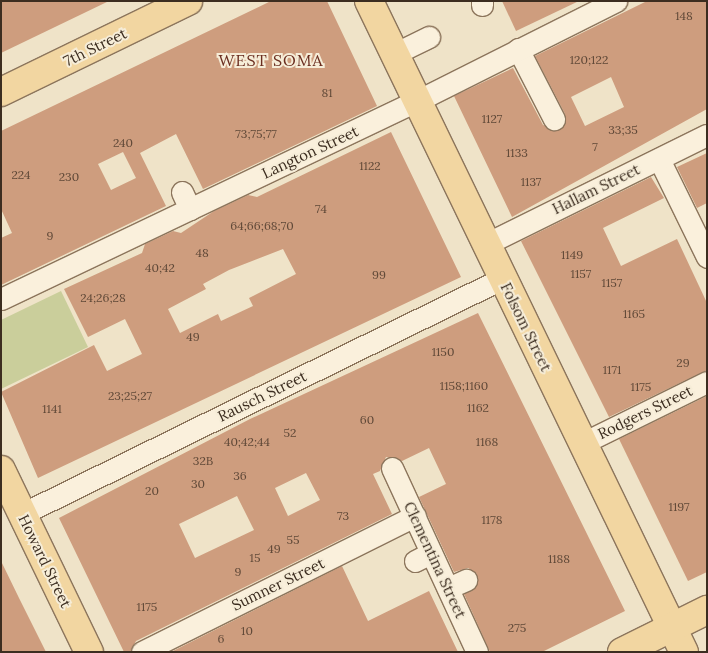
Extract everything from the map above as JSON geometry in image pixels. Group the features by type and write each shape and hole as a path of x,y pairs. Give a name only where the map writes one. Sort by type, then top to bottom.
{"main road":[{"name":"7th Street","path":"1,92 188,1"},
{"name":"Folsom Street","path":"369,1 684,652"},
{"name":"Howard Street","path":"1,470 89,652"},
{"path":"622,652 707,610"}],"street":[{"name":"Langton Street","path":"1,299 186,200 417,101 616,1"},
{"path":"394,54 429,37"},
{"path":"518,49 554,119"},
{"name":"Hallam Street","path":"486,244 707,135"},
{"path":"659,158 707,257"},
{"name":"Rausch Street","path":"22,514 503,278"},
{"name":"Rodgers Street","path":"583,442 707,382"},
{"name":"Clementina Street","path":"392,468 415,516 423,557 457,584 477,652"},
{"name":"Sumner Street","path":"142,652 415,516"}],"green space":[{"path":"61,291 88,347 1,389 1,320"}],"building":[{"path":"1,1 109,1 1,53"},
{"path":"271,1 327,1 377,106 203,189 176,134 140,153 166,206 1,285 1,238 12,233 1,209 1,131","holes":["123,152 136,178 111,190 98,164"]},
{"path":"502,1 579,1 516,31"},
{"path":"647,1 707,1 707,109 512,217 454,96 513,68 543,125 559,130 565,114 535,56","holes":["611,77 624,107 585,126 571,97"]},
{"path":"391,132 461,277 38,478 1,392 94,345 107,371 142,354 125,319 88,337 64,289 142,253 145,244 173,231 181,233 214,211 248,195 257,197","holes":["283,249 296,274 249,298 253,306 221,321 218,314 180,333 168,309 206,289 203,284 229,270"]},
{"path":"707,153 707,203 697,208 677,167"},
{"path":"651,177 664,198 603,228 621,266 677,239 707,303 707,370 609,417 521,241"},
{"path":"478,313 625,611 542,652 490,652 464,594 476,587 477,574 468,568 454,572 419,497 446,484 429,448 402,461 386,457 380,471 373,474 392,514 136,641 130,652 124,652 59,518 250,419","holes":["306,473 320,500 288,516 275,488","237,496 254,530 195,558 179,524"]},
{"path":"707,396 707,572 688,581 619,439"},
{"path":"1,561 19,598 46,652 1,652"},
{"path":"342,566 368,621 429,591 458,652 171,652"}],"district":[{"name":"WEST SOMA","path":"271,60"}]}
